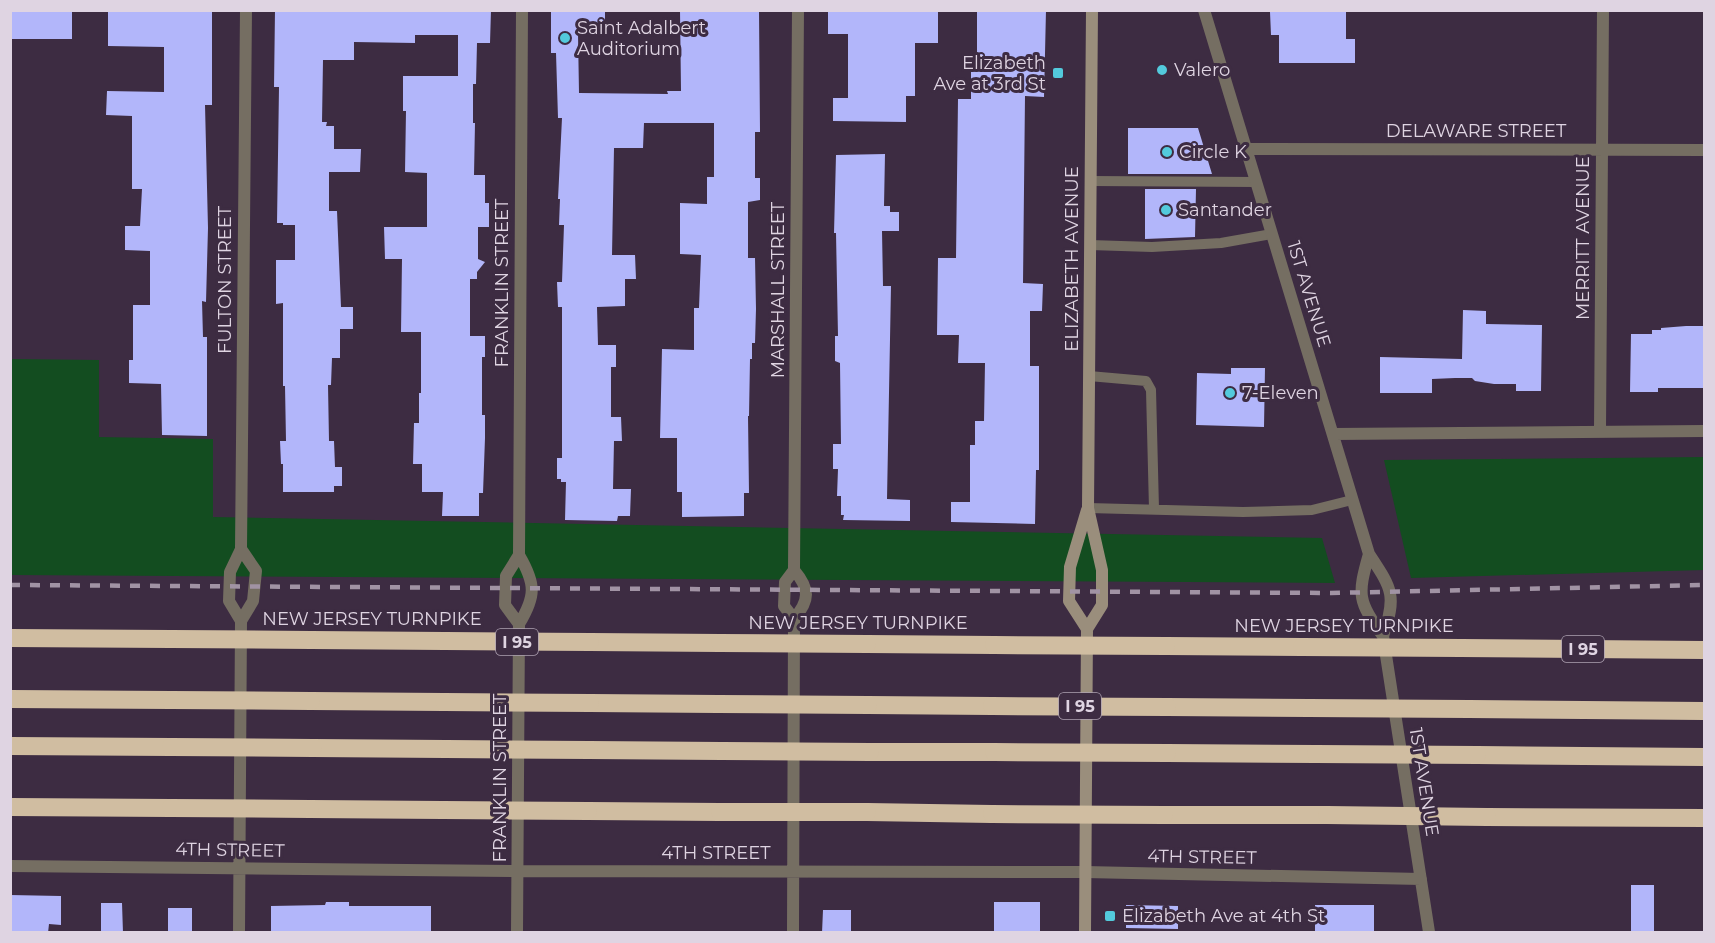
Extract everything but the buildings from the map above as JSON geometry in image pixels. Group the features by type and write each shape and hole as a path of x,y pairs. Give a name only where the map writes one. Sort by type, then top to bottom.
{"highway":[{"name":"NEW JERSEY TURNPIKE","path":"10,638 1704,650"},
{"name":"I 95","path":"10,699 1704,711"},
{"path":"10,746 1704,757"},
{"path":"10,807 1704,818"}],"street":[{"name":"FULTON STREET","path":"241,621 229,601 230,572 241,549 246,10"},
{"name":"FRANKLIN STREET","path":"517,933 519,624 531,605 531,576 519,555 522,10"},
{"name":"MARSHALL STREET","path":"793,933 794,619 784,606 785,582 794,570 798,10"},
{"name":"ELIZABETH AVENUE","path":"1084,933 1087,629 1102,605 1102,570 1088,508 1092,10"},
{"name":"1ST AVENUE","path":"1204,10 1369,554 1388,583 1392,610 1383,636"},
{"name":"MERRITT AVENUE","path":"1600,430 1603,10"},
{"name":"DELAWARE STREET","path":"1246,149 1704,150"},
{"path":"1333,434 1600,430 1704,431"},
{"name":"ELIZABETH AVENUE","path":"1087,629 1069,601 1070,567 1088,508"},
{"name":"FULTON STREET","path":"239,933 241,621 253,601 256,572 241,549"},
{"name":"1ST AVENUE","path":"1369,554 1361,584 1364,609 1383,636 1429,933"},
{"name":"FRANKLIN STREET","path":"519,555 506,576 505,595 505,605 519,624"},
{"name":"MARSHALL STREET","path":"794,570 805,583 805,606 794,619"},
{"name":"4TH STREET","path":"10,866 518,871 1085,872 1421,879"}],"lane":[{"path":"1090,182 1256,182"},
{"path":"1090,245 1152,247 1221,243 1272,234"},
{"path":"1089,376 1146,381 1151,390 1154,509"},
{"path":"1088,508 1242,512 1312,510 1352,500"}],"green space":[{"path":"11,359 99,360 99,437 213,439 213,517 1322,538 1335,583 11,575"},
{"path":"1704,457 1704,570 1411,578 1384,460"}],"railway":[{"path":"10,585 1331,593 1704,585"}],"place":[{"name":"Saint Adalbert Auditorium","path":"565,38"},
{"name":"Valero","path":"1162,70"},
{"name":"Elizabeth Ave at 3rd St","path":"1058,73"},
{"name":"Circle K","path":"1167,152"},
{"name":"Santander","path":"1166,210"},
{"name":"7-Eleven","path":"1230,393"},
{"name":"Elizabeth Ave at 4th St","path":"1110,916"}]}
